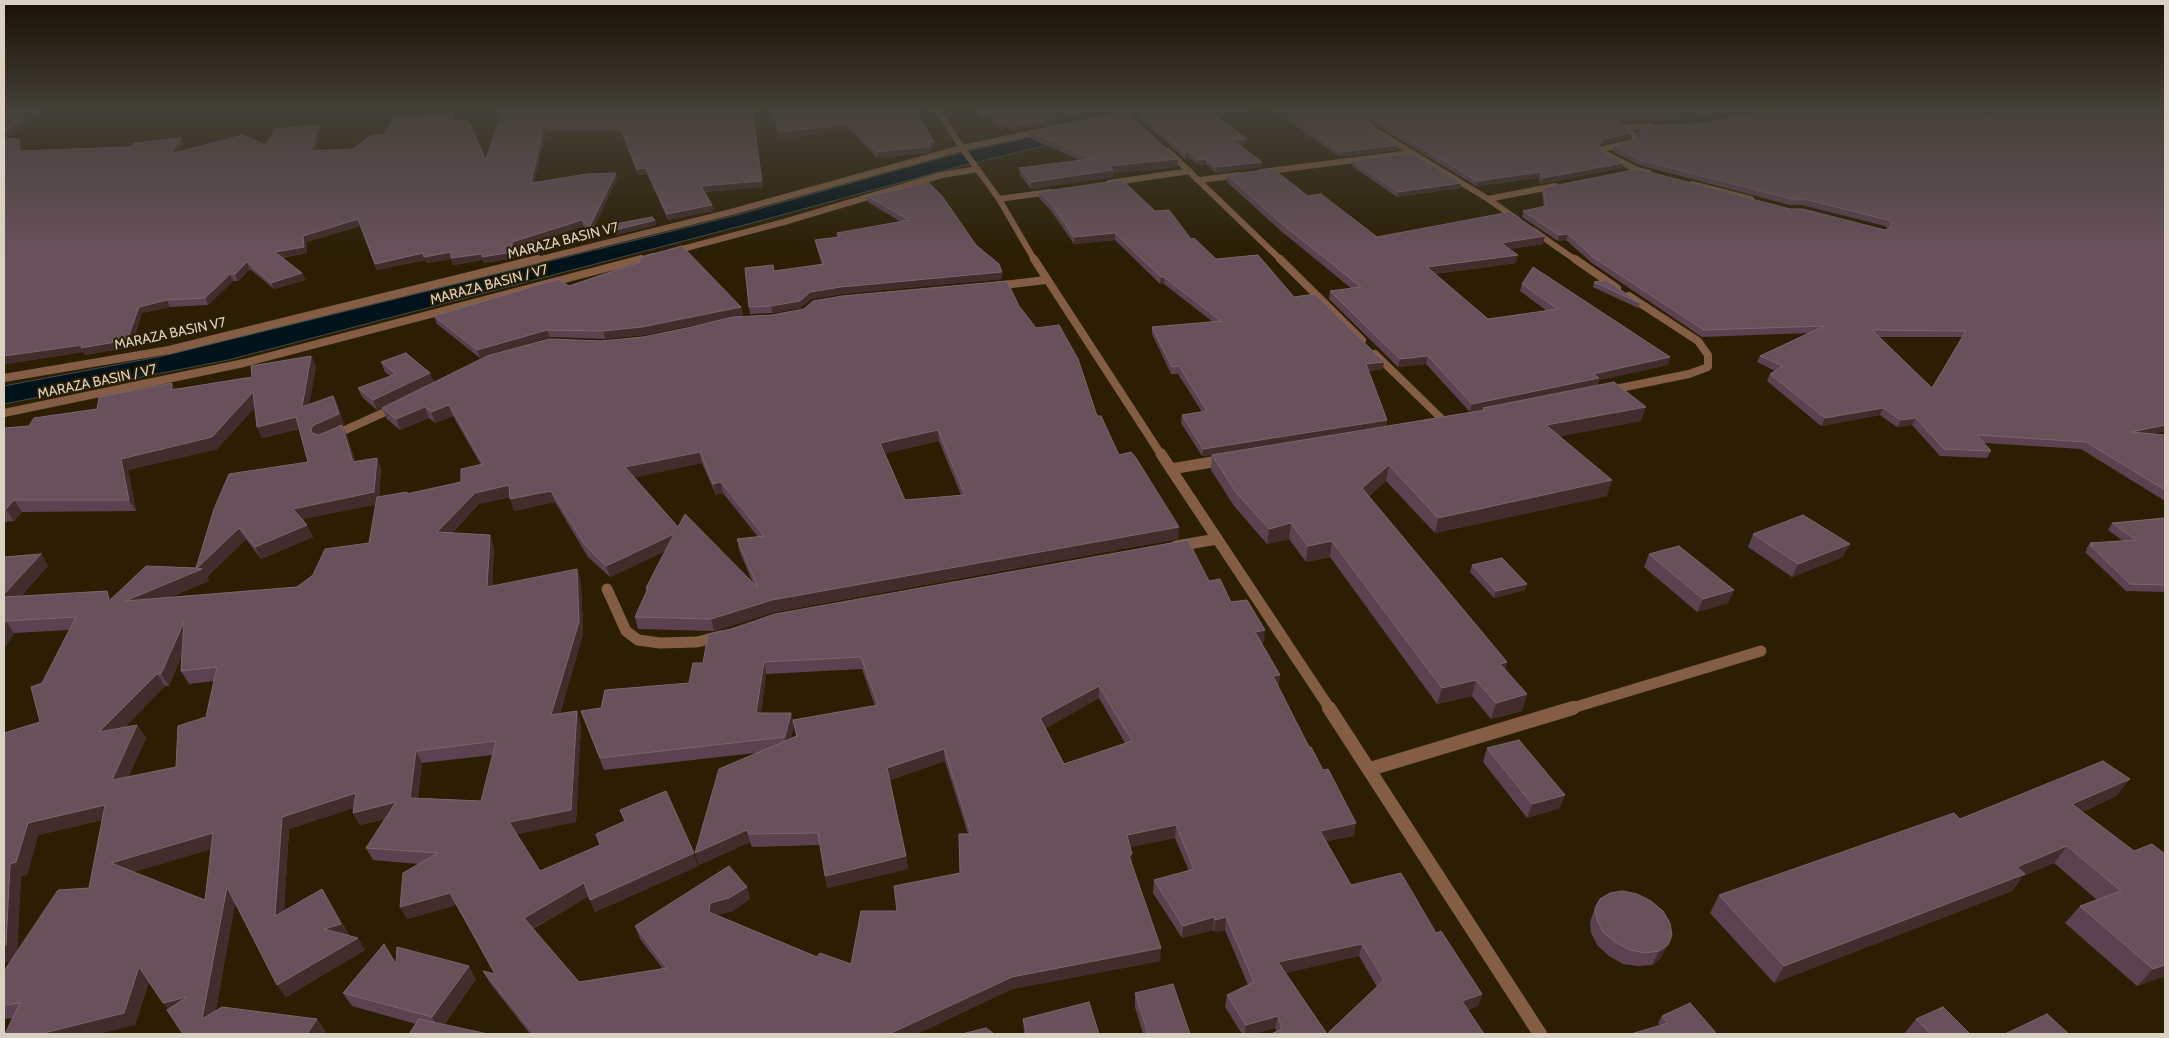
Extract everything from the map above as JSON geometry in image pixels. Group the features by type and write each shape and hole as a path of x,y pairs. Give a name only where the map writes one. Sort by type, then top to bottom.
{"street":[{"name":"MARAZA BASIN V7","path":"4,378 169,350 731,212 924,158"},
{"path":"970,158 999,199 1046,280 1370,770 1540,1034"},
{"path":"1176,158 1446,423"},
{"path":"1258,172 1367,158"},
{"path":"1420,158 1488,199 1698,341 1708,355 1708,367 1689,374 1601,392"},
{"path":"1615,158 1637,170 1656,175"},
{"name":"MARAZA BASIN / V7","path":"4,413 244,363 784,222 942,175 978,169"},
{"path":"1628,172 1637,170"},
{"path":"1104,184 1190,171"},
{"path":"1200,180 1248,174"},
{"path":"1683,182 1757,201"},
{"path":"1488,199 1563,185"},
{"path":"999,199 1057,191"},
{"path":"990,287 1046,280"},
{"path":"322,441 406,403"},
{"path":"1436,425 1456,421"},
{"path":"1171,469 1230,459"},
{"path":"1168,548 1217,539"},
{"path":"607,589 626,631 638,640 660,643 697,642 732,634"},
{"path":"1370,770 1761,651"}],"shaded area":[{"path":"939,158 992,158 228,360 4,404 4,386 163,356 737,215"}],"building":[{"path":"4,158 485,158 486,160 486,158 537,158 531,183 587,174 616,173 589,228 582,220 512,242 512,252 482,257 482,254 451,258 451,252 424,257 423,253 375,264 358,219 303,236 304,247 275,252 302,273 271,283 247,262 235,274 230,274 205,298 167,300 139,307 127,340 81,348 82,345 4,356"},
{"path":"633,158 759,158 762,181 701,186 712,205 667,214 646,168 637,169"},
{"path":"1196,158 1257,158 1262,162 1216,167 1206,159"},
{"path":"1372,158 1421,158 1461,183 1398,192 1353,161"},
{"path":"1440,158 1615,158 1623,163 1542,178 1541,172 1477,181"},
{"path":"1637,158 2165,158 2165,425 2131,432 2165,435 2165,490 2086,442 1977,435 1991,451 1944,449 1916,418 1901,420 1883,408 1825,418 1770,374 1783,366 1760,356 1824,326 1704,330 1593,257 1568,234 1559,235 1523,211 1546,206 1543,188 1638,169 1790,209 1803,209 1885,230 1891,227 1891,223 1888,220 1804,199 1792,199","holes":["1872,330 1966,331 1932,388"]},
{"path":"1092,159 1178,159 1109,166 1113,170 1031,182 1019,168"},
{"path":"1273,169 1308,196 1321,194 1377,237 1510,212 1545,236 1501,243 1518,255 1427,267 1488,319 1558,309 1522,284 1533,267 1670,357 1593,374 1599,378 1472,404 1428,356 1400,359 1330,291 1361,287 1282,224 1227,175"},
{"path":"1122,180 1155,211 1169,210 1191,239 1194,238 1216,259 1258,255 1294,297 1315,294 1384,362 1366,364 1387,420 1203,449 1182,415 1207,411 1179,366 1172,367 1152,327 1221,321 1164,277 1161,277 1115,233 1074,237 1052,205 1039,192"},
{"path":"929,183 942,196 976,245 999,264 1002,272 841,287 810,292 800,301 771,306 749,307 745,268 773,265 774,271 824,264 815,240 839,237 837,233 909,220 867,196"},
{"path":"652,217 655,220 615,230 610,225"},
{"path":"682,246 741,307 642,327 603,331 547,330 477,350 434,316 558,279 569,286 643,261 640,258 642,257"},
{"path":"1606,280 1640,303 1594,282"},
{"path":"1007,281 1019,306 1036,328 1059,325 1078,359 1097,416 1101,416 1119,455 1131,452 1136,458 1179,527 772,600 711,619 635,617 648,588 646,588 674,534 606,566 585,545 551,491 510,499 509,485 475,493 437,532 490,535 487,587 577,569 579,622 551,715 577,711 571,810 509,822 540,871 600,845 596,834 625,821 620,810 666,791 694,853 590,900 584,883 524,918 579,982 667,968 635,926 729,866 747,887 729,898 710,903 709,912 817,957 820,953 851,964 861,911 897,911 894,886 960,873 959,834 971,834 944,749 887,768 906,856 825,876 818,833 749,834 747,830 695,853 719,769 797,736 793,720 878,705 861,657 764,662 756,713 791,713 785,737 600,758 581,711 601,708 605,690 689,683 693,663 703,663 708,634 731,629 775,614 1188,540 1209,581 1220,579 1231,602 1247,600 1265,630 1255,632 1280,675 1273,676 1309,747 1311,747 1323,770 1328,769 1356,823 1320,831 1351,885 1401,873 1436,933 1441,931 1482,994 1462,1001 1484,1034 1327,1034 1271,1034 1282,1029 1278,1016 1246,1025 1227,995 1254,982 1226,917 1215,920 1214,917 1183,926 1154,880 1194,869 1176,825 1127,835 1132,854 1129,856 1161,948 1012,977 889,1034 534,1034 483,971 495,974 450,893 400,907 403,873 438,853 366,848 396,802 353,813 356,793 282,817 275,916 322,889 341,924 324,929 358,938 277,985 227,887 202,1019 222,1007 317,1019 307,1034 183,1034 167,1010 187,997 163,1003 139,967 124,1013 40,1034 5,1034 20,1003 4,1005 4,971 58,890 89,888 105,805 28,823 16,862 10,864 6,945 4,946 4,733 40,722 31,687 42,683 76,617 6,621 4,624 4,597 107,591 109,601 146,566 196,568 214,509 229,474 308,462 296,417 257,427 253,392 212,437 121,459 129,500 14,500 4,510 4,428 29,426 34,418 97,409 99,397 172,383 171,390 252,377 251,366 311,356 302,407 333,396 339,414 314,425 311,429 312,433 319,435 342,425 353,462 377,458 374,492 293,509 307,525 255,547 239,528 197,568 202,569 125,601 297,587 313,575 325,549 369,543 377,497 407,492 407,494 461,482 461,469 483,464 449,405 431,412 425,407 396,419 382,408 487,356 549,339 602,341 643,337 733,317 772,315 804,309 813,301 842,296","holes":["938,430 965,495 905,500 880,443","700,452 713,484 721,482 764,536 737,539 758,588 685,514 678,527 625,467","184,622 181,671 217,667 206,717 178,726 176,767 112,780 137,725 99,732 157,674 161,674","1099,686 1132,741 1064,764 1040,718","496,741 481,801 410,798 416,751","213,833 205,900 111,863","1362,944 1384,980 1327,1034 1278,962"]},
{"path":"406,353 430,373 373,400 358,388 396,374 381,362"},
{"path":"1614,382 1646,407 1546,425 1612,480 1438,518 1389,465 1362,488 1507,662 1500,664 1527,694 1496,703 1476,680 1442,688 1332,541 1308,546 1291,523 1269,529 1235,491 1212,455 1485,410 1483,408"},
{"path":"1803,515 1850,544 1798,564 1753,534"},
{"path":"2165,518 2165,585 2130,584 2090,545 2093,545 2090,543 2136,540 2112,523"},
{"path":"1679,546 1734,590 1703,599 1649,554"},
{"path":"41,554 4,594 4,557"},
{"path":"1502,558 1527,584 1496,591 1472,565"},
{"path":"1519,740 1565,795 1532,804 1487,748"},
{"path":"2103,761 2130,779 2072,804 2134,851 2152,844 2165,854 2165,965 2153,969 2080,906 2121,891 2067,846 2017,867 2025,874 1784,966 1719,895 1954,813 1960,819"},
{"path":"1622,891 1637,894 1651,901 1663,911 1670,923 1672,935 1668,945 1659,951 1645,953 1630,950 1615,942 1603,932 1597,920 1595,908 1600,899 1610,893"},
{"path":"384,944 396,964 397,947 469,966 432,1017 343,993"},
{"path":"1173,984 1190,1034 1148,1034 1135,993"},
{"path":"1089,1002 1099,1034 1027,1034 1023,1019"},
{"path":"1690,1003 1717,1034 1631,1034 1668,1023 1662,1016"},
{"path":"1943,1007 1970,1034 1931,1034 1916,1019"},
{"path":"2047,1014 2069,1034 2005,1034"},
{"path":"419,1019 488,1034 409,1034"},
{"path":"986,1028 994,1034 962,1034"}]}
